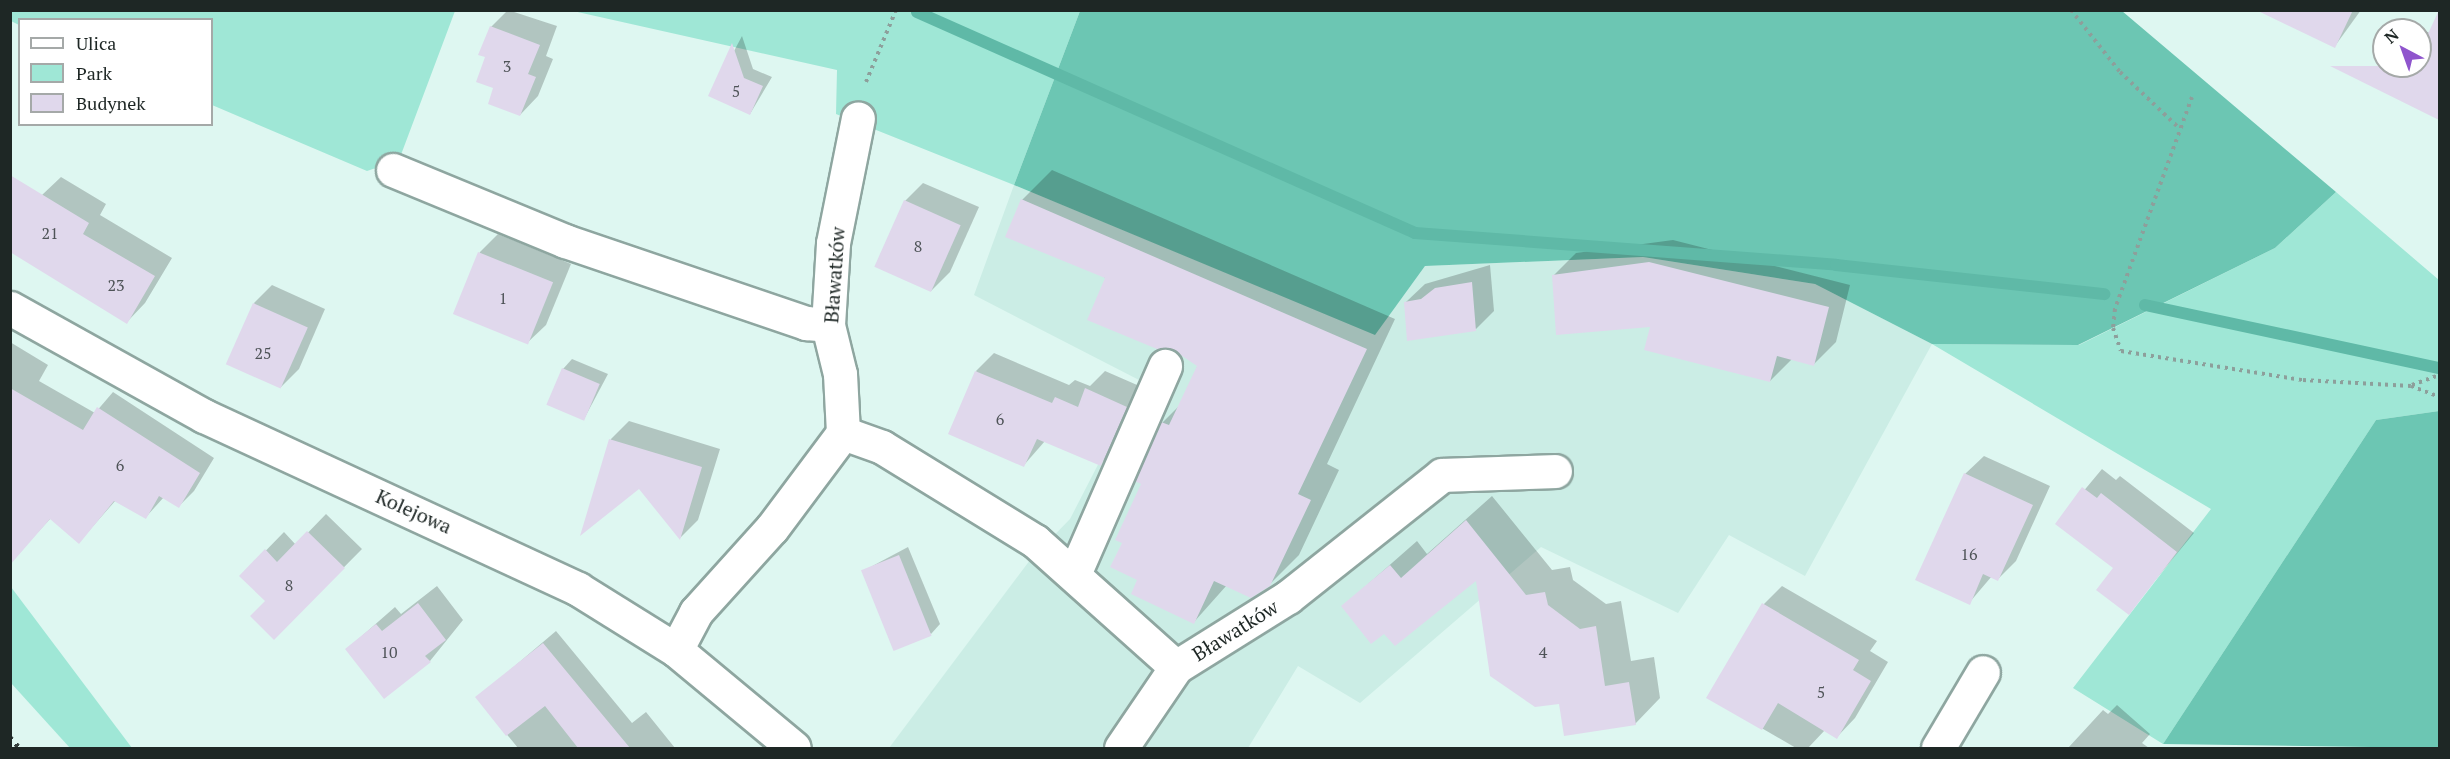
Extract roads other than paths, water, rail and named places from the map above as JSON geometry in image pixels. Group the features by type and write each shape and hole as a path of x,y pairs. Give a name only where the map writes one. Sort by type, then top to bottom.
{"street":[{"name":"Bławatków","path":"858,118 833,243 828,325 840,374 843,433 882,447 1075,572 1176,667 1288,597 1442,475 1555,471"},
{"path":"393,170 565,241 806,323 828,325"},
{"name":"Kolejowa","path":"10,308 204,416 578,589 676,650 794,748"},
{"path":"1075,572 1166,366"},
{"path":"676,650 696,612 772,528 843,433"},
{"path":"1121,748 1176,667"},
{"path":"1938,748 1983,672"}],"waterway":[{"path":"917,12 1415,233 1836,265 2104,294"},
{"path":"2145,305 2440,368"}],"railway":[{"path":"10,737 20,748"}]}
